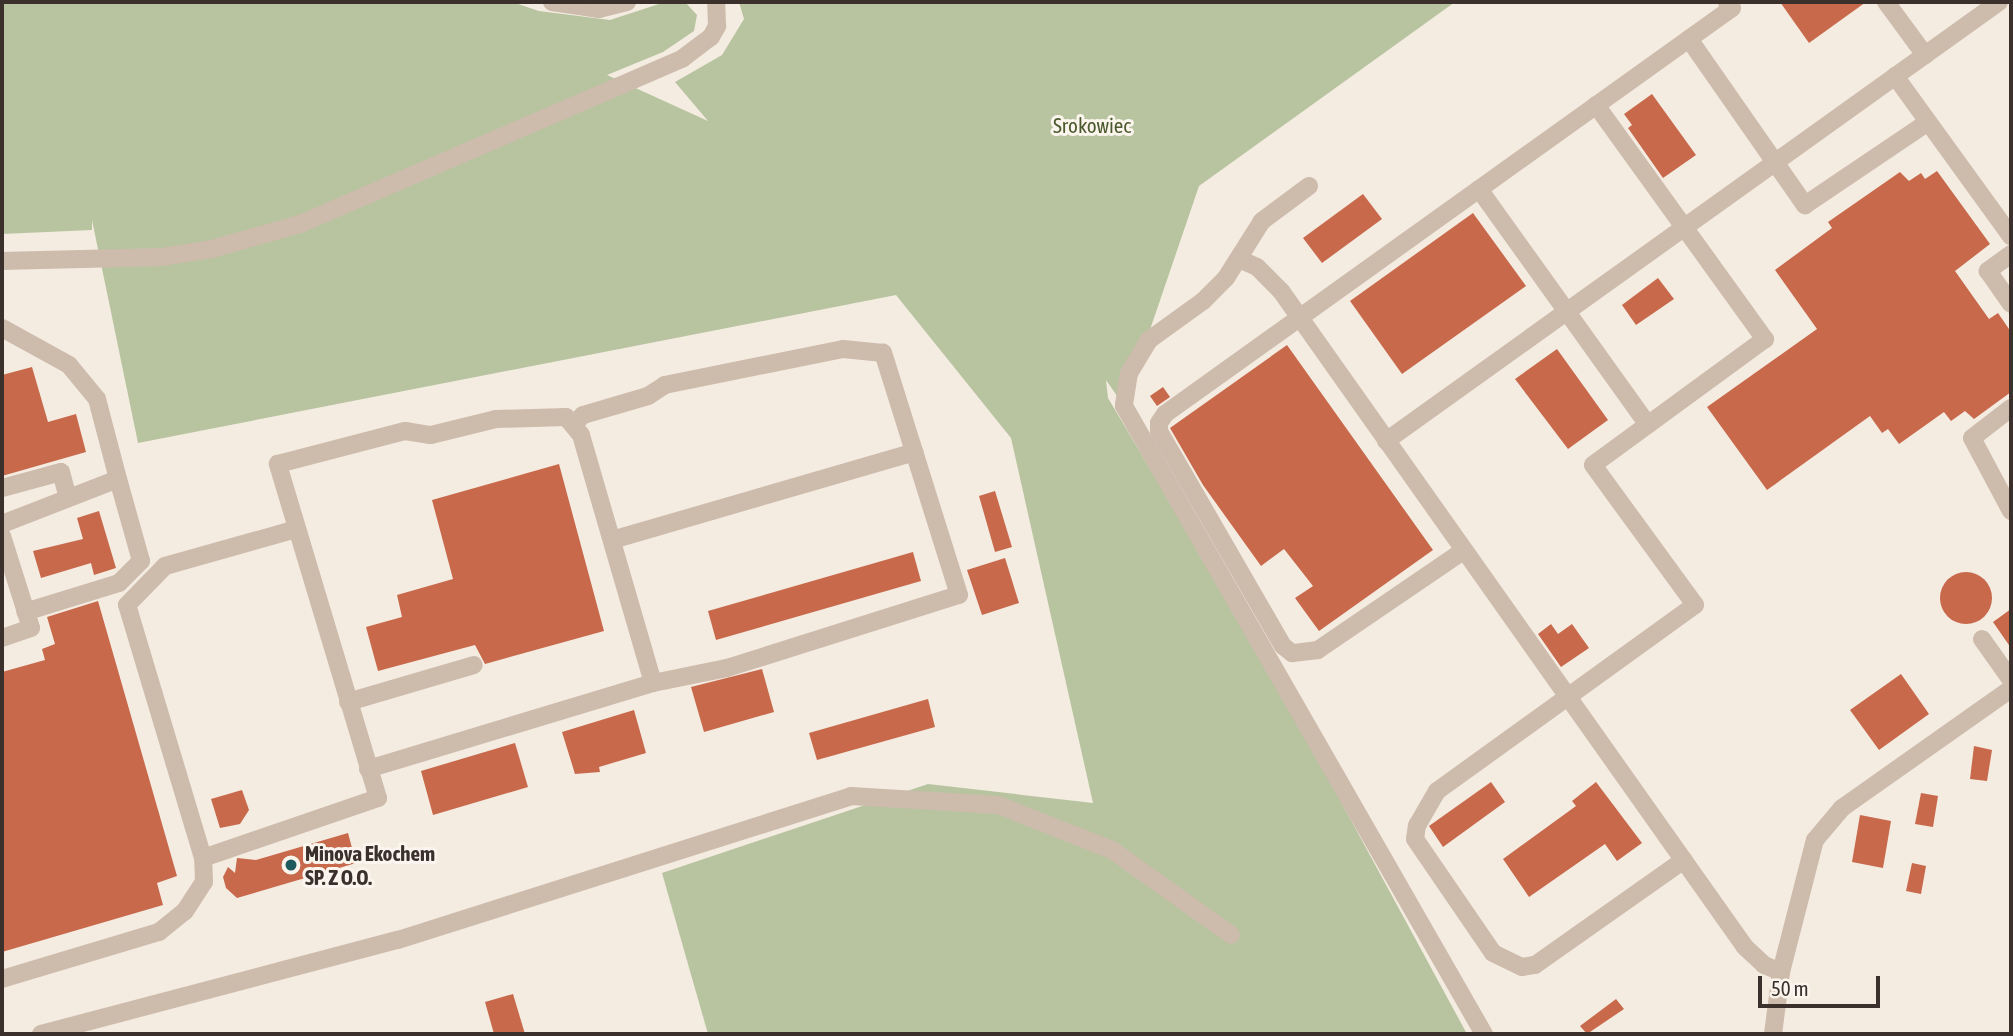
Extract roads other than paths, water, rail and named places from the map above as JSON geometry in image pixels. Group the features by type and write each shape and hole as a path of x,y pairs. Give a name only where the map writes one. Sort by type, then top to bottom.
{"street":[{"path":"552,2 599,9 627,2"},
{"path":"2,261 162,257 278,231 651,72 703,45 717,26 716,2"},
{"path":"1463,551 1318,650 1302,655 1283,646 1158,431 1165,414 1732,8 1727,2"},
{"path":"1886,2 1925,55"},
{"path":"1386,441 1999,2"},
{"path":"1689,39 1805,205 1928,122"},
{"path":"1895,76 2011,236"},
{"path":"1597,105 1765,339 1593,464 1695,606 1437,791 1417,825 1415,839 1423,855 1493,953 1522,967 1535,965 1684,860"},
{"path":"1309,186 1262,221 1239,258 1203,301 1149,340 1129,373 1124,406 1484,1034"},
{"path":"1479,189 1648,425"},
{"path":"2011,254 1987,271 2011,304"},
{"path":"1239,258 1265,275 1300,318 1745,947 1764,965 1780,972"},
{"path":"2,328 69,365 97,399 141,561 119,583 26,612"},
{"path":"368,769 653,683 727,668 959,595 883,353 866,348 665,385 648,396 583,415 573,425"},
{"path":"2011,408 1972,438 2011,511"},
{"path":"203,858 378,798 278,464 405,430 431,435 496,419 566,417 581,435 653,683"},
{"path":"612,540 914,452"},
{"path":"2,488 61,472 68,498"},
{"path":"2,524 118,480"},
{"path":"2,979 159,932 186,911 204,882 203,858 127,605 164,566 297,529"},
{"path":"2,536 31,628 2,638"},
{"path":"1982,639 2011,680"},
{"path":"348,702 474,665"},
{"path":"1773,1034 1780,972 1815,840 1842,808 2011,689"},
{"path":"41,1034 398,940 851,796 998,805 1112,849 1231,934"}],"place":[{"name":"Minova Ekochem SP. Z O.O.","path":"291,865"}],"park label":[{"name":"Srokowiec","path":"1092,125"}]}
